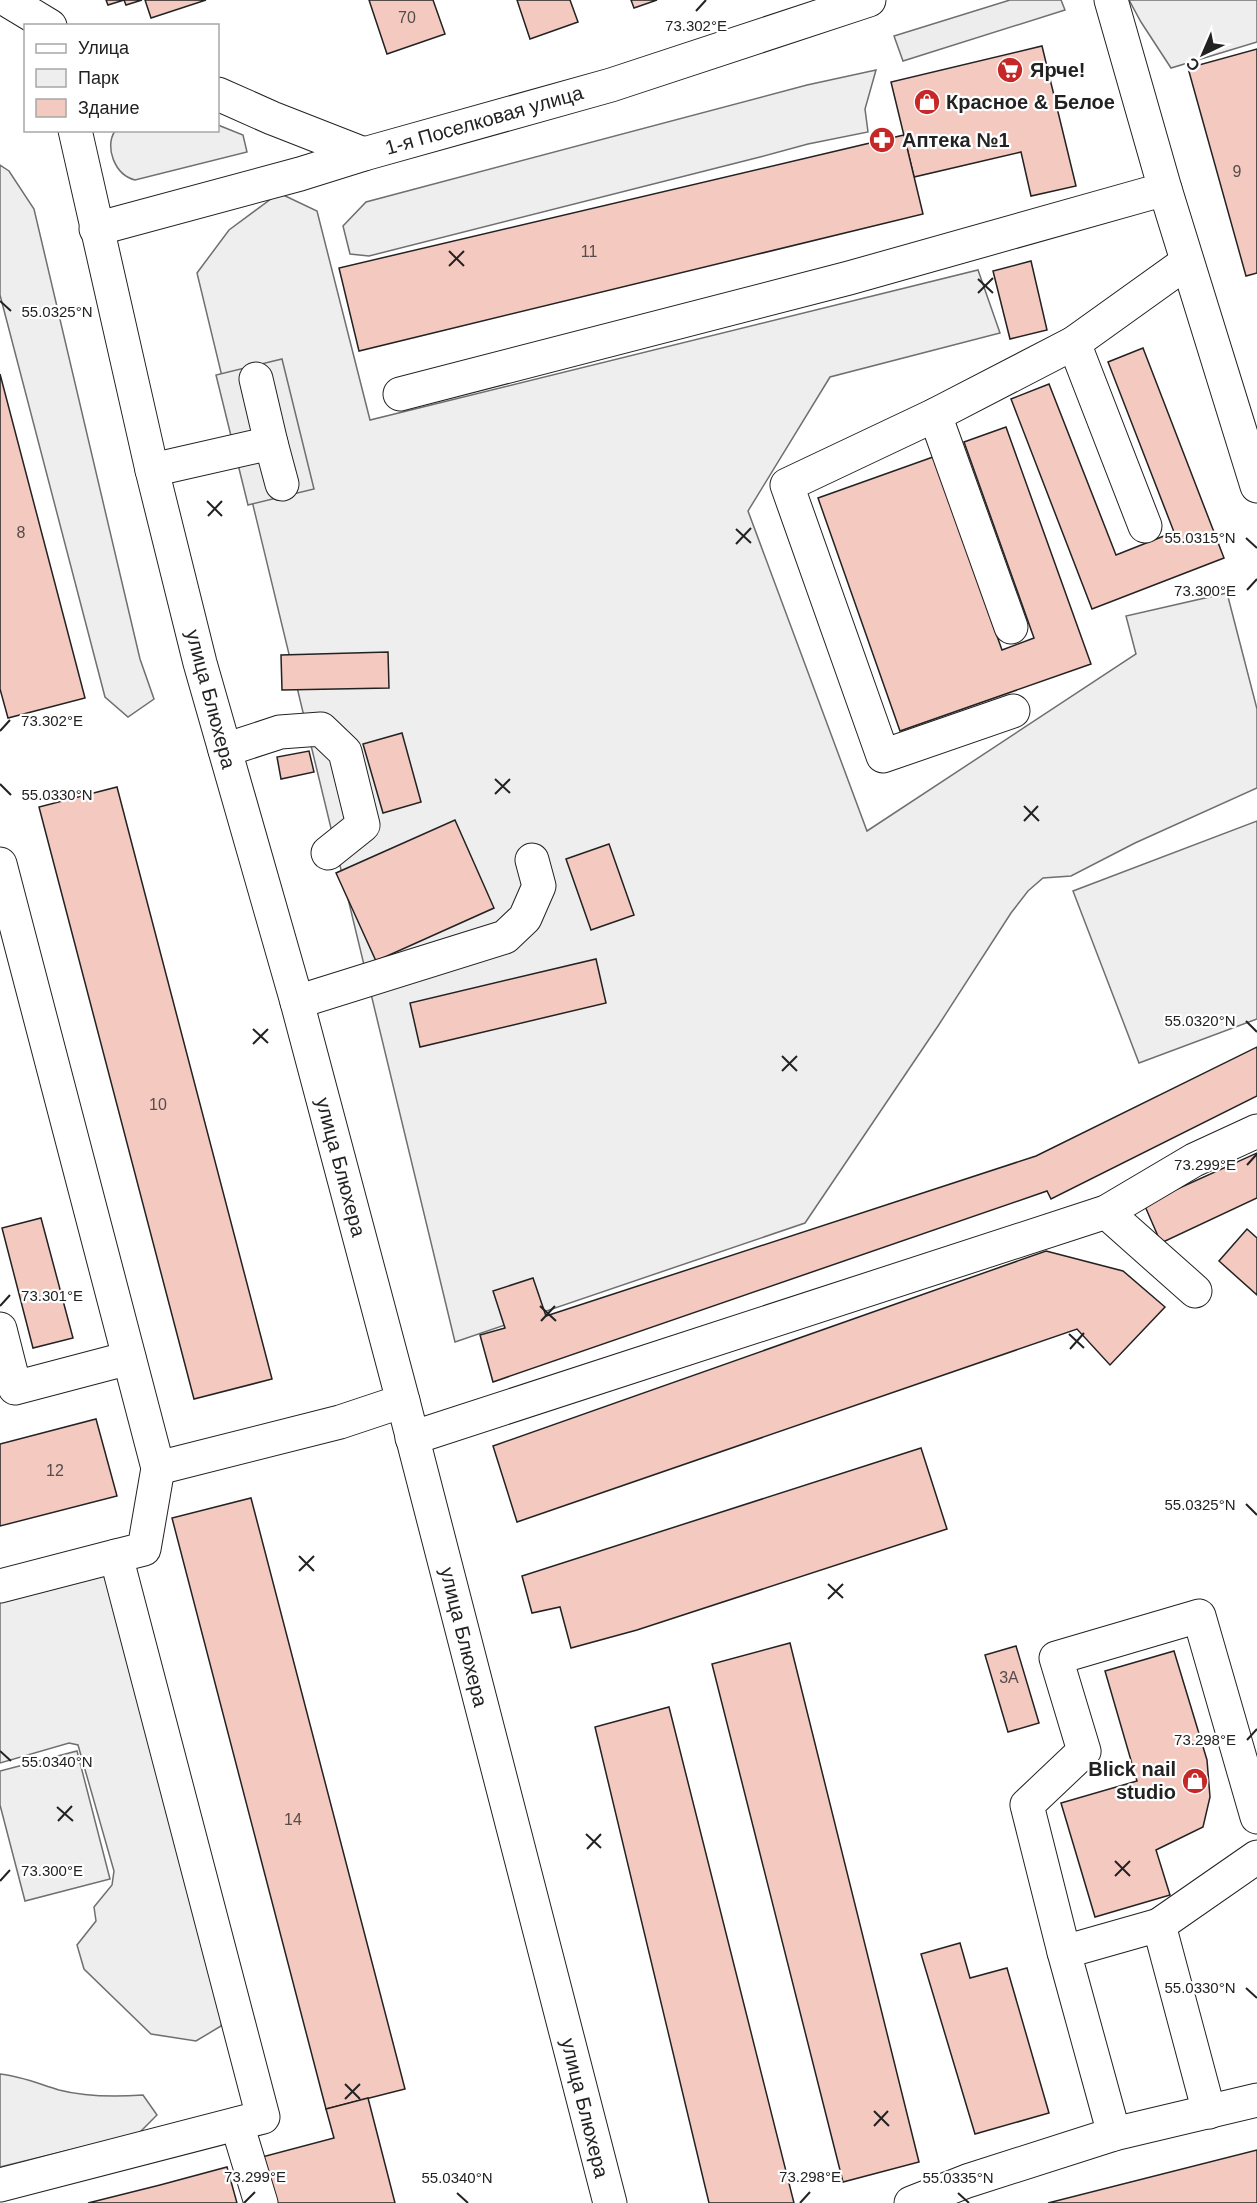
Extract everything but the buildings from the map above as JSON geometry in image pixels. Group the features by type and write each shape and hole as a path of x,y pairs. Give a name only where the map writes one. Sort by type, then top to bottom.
{"street":[{"path":"7,0 47,24"},
{"name":"1-я Поселковая улица","path":"96,229 300,174 611,85 869,0"},
{"path":"1111,0 1165,189 1257,486"},
{"path":"219,94 364,154"},
{"name":"улица Блюхера","path":"75,132 152,470 200,663 297,1002 403,1401 610,2203"},
{"path":"400,394 849,278 1165,189"},
{"path":"1013,711 883,756 787,485 935,415 1074,344 1187,262"},
{"path":"1074,344 1145,526"},
{"path":"256,380 282,484"},
{"path":"935,415 1011,627"},
{"path":"152,470 271,443"},
{"path":"225,750 280,732 321,729 345,752 363,825 327,853"},
{"path":"297,1002 505,937 525,918 539,886 532,860"},
{"path":"0,864 158,1468 144,1549 0,1586"},
{"path":"412,1438 1107,1212 1194,1160 1257,1131"},
{"path":"1107,1212 1195,1291"},
{"path":"0,1329 15,1388 129,1358"},
{"path":"158,1468 340,1422 403,1401"},
{"path":"0,2185 263,2117 116,1556"},
{"path":"1114,2134 1064,1952 1027,1804 1084,1751 1056,1658 1199,1616 1257,1817"},
{"path":"1064,1952 1159,1925 1257,1857"},
{"path":"1159,1925 1209,2112"},
{"path":"911,2203 967,2181 1114,2134 1257,2100"},
{"path":"237,2124 261,2203"}],"green space":[{"path":"1129,0 1257,0 1257,42 1171,68"},
{"path":"876,70 865,109 868,132 808,144 369,256 350,254 343,226 366,202 807,85"},
{"path":"219,125 243,135 247,152 135,180 122,172 113,160 112,137 114,132 219,132"},
{"path":"0,165 9,171 34,209 140,659 154,699 128,717 105,697 0,295"},
{"path":"279,193 317,211 370,420 978,270 1000,333 830,377 748,511 867,831 1136,654 1126,616 1227,593 1257,709 1257,788 1135,843 1071,876 1043,878 1028,891 1011,913 805,1223 455,1342 197,273 229,230"},
{"path":"1257,821 1257,1019 1139,1063 1073,891"},
{"path":"109,1567 224,2010 221,2026 196,2041 151,2034 84,1969 77,1945 96,1921 94,1907 112,1885 114,1871 78,1745 69,1743 0,1763 0,1595"},
{"path":"77,1751 110,1879 25,1901 0,1805 0,1771"},
{"path":"0,2074 80,2094 143,2095 157,2115 139,2133 0,2167"}],"shaded area":[{"path":"1010,0 1061,0 1065,10 903,61 894,36"},
{"path":"282,359 314,489 248,505 216,375"}],"place":[{"name":"Ярче!","path":"1010,70"},
{"name":"Красное & Белое","path":"927,102"},
{"name":"Аптека №1","path":"882,140"},
{"name":"Blick nail studio","path":"1195,1781"}]}
